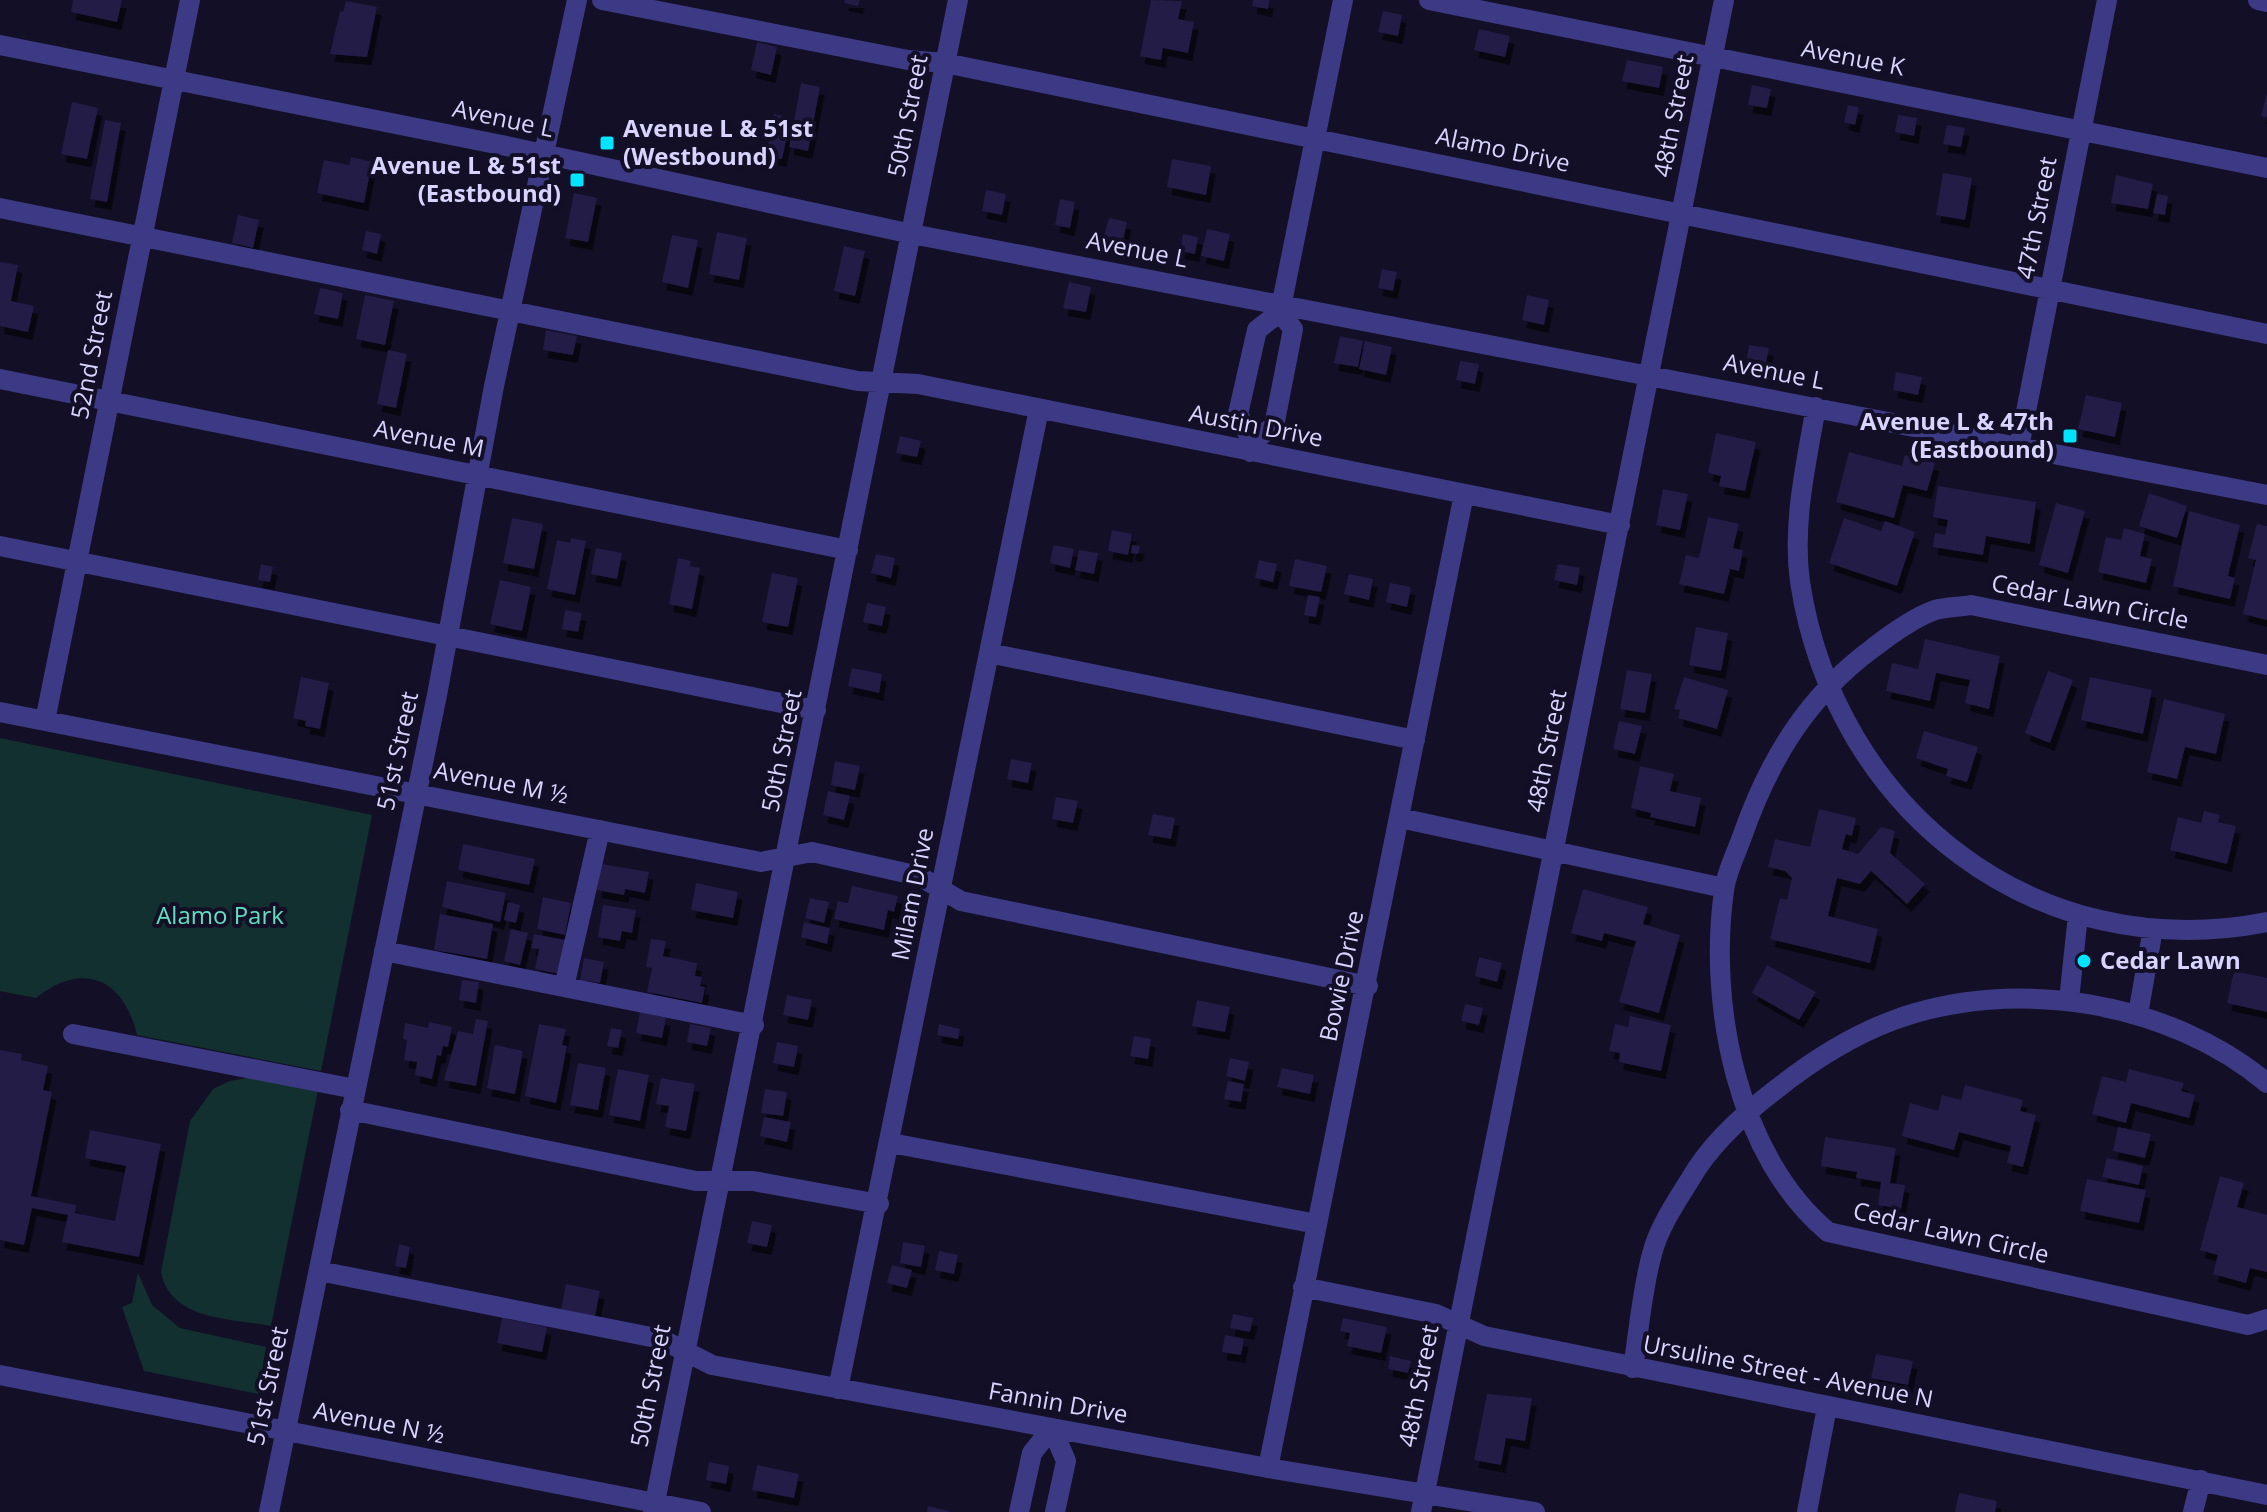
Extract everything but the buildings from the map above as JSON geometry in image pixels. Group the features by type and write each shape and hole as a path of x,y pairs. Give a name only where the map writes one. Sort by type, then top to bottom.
{"street":[{"name":"52nd Street","path":"45,721 190,0"},
{"name":"51st Street","path":"269,1512 448,636 510,309 577,0"},
{"name":"Alamo Drive","path":"602,0 894,57 945,63 2267,334"},
{"name":"50th Street","path":"654,1508 754,1025 958,0"},
{"path":"1281,307 1293,329 1274,426 1251,447 1238,414 1257,330 1281,307 1343,0"},
{"name":"Avenue K","path":"1429,0 2267,168"},
{"name":"48th Street","path":"1423,1504 1724,0"},
{"name":"47th Street","path":"2019,447 2107,0"},
{"path":"2258,0 2267,2"},
{"name":"Avenue L","path":"0,45 544,153 912,234 2267,495"},
{"name":"Austin Drive","path":"0,208 858,381 918,384 1251,447 1620,525"},
{"name":"Avenue M","path":"0,379 848,550"},
{"path":"1816,407 1799,502 1800,579 1815,654 1827,685 1845,725 1888,788 1943,843 2006,885 2078,915 2153,929 2230,929 2267,922"},
{"name":"Milam Drive","path":"838,1389 879,1204 1039,409"},
{"name":"Bowie Drive","path":"1268,1468 1303,1287 1368,986 1464,494"},
{"path":"0,546 816,710"},
{"name":"Cedar Lawn Circle","path":"2267,665 1971,605 1935,610 1890,635 1827,685 1797,722 1761,783 1724,888 1720,981 1746,1112 1769,1162 1800,1209 1828,1232 2248,1325 2267,1319"},
{"path":"989,653 1415,740"},
{"name":"Avenue M ½","path":"0,712 761,862 812,852 919,876 961,901 1368,986"},
{"path":"1400,818 1554,850 1583,860 1724,888"},
{"path":"564,987 600,830"},
{"path":"2069,1000 2078,915"},
{"path":"2138,1014 2153,929"},
{"path":"384,951 754,1025"},
{"path":"1633,1368 1652,1251 1692,1175 1746,1112 1806,1065 1894,1020 1979,1001 2069,1000 2138,1014 2205,1043 2267,1083"},
{"path":"73,1034 355,1089"},
{"path":"350,1110 696,1181 753,1181 879,1204"},
{"path":"891,1143 1317,1224"},
{"name":"Fannin Drive","path":"319,1271 661,1339 712,1365 1268,1468 1423,1504 1535,1512"},
{"name":"Ursuline Street - Avenue N","path":"1303,1287 1430,1312 1484,1336 2267,1495"},
{"name":"Avenue N ½","path":"0,1375 654,1508 701,1512"},
{"path":"1807,1512 1827,1407"},
{"path":"1019,1512 1032,1453 1052,1428 1066,1461 1055,1512"},
{"path":"2193,1512 2201,1480"}],"green space":[{"name":"Alamo Park","path":"0,738 372,815 321,1071 137,1035 122,1000 99,981 85,978 70,980 53,986 36,998 0,991"},
{"path":"253,1077 318,1090 271,1326 189,1309 167,1288 161,1272 190,1121 213,1089 230,1081"},
{"path":"138,1273 152,1305 180,1328 266,1347 258,1394 144,1371 122,1307 132,1303"}],"place":[{"name":"Avenue L & 51st (Westbound)","path":"607,143"},
{"name":"Avenue L & 51st (Eastbound)","path":"577,180"},
{"name":"Avenue L & 47th (Eastbound)","path":"2070,436"},
{"name":"Cedar Lawn","path":"2084,961"}]}
